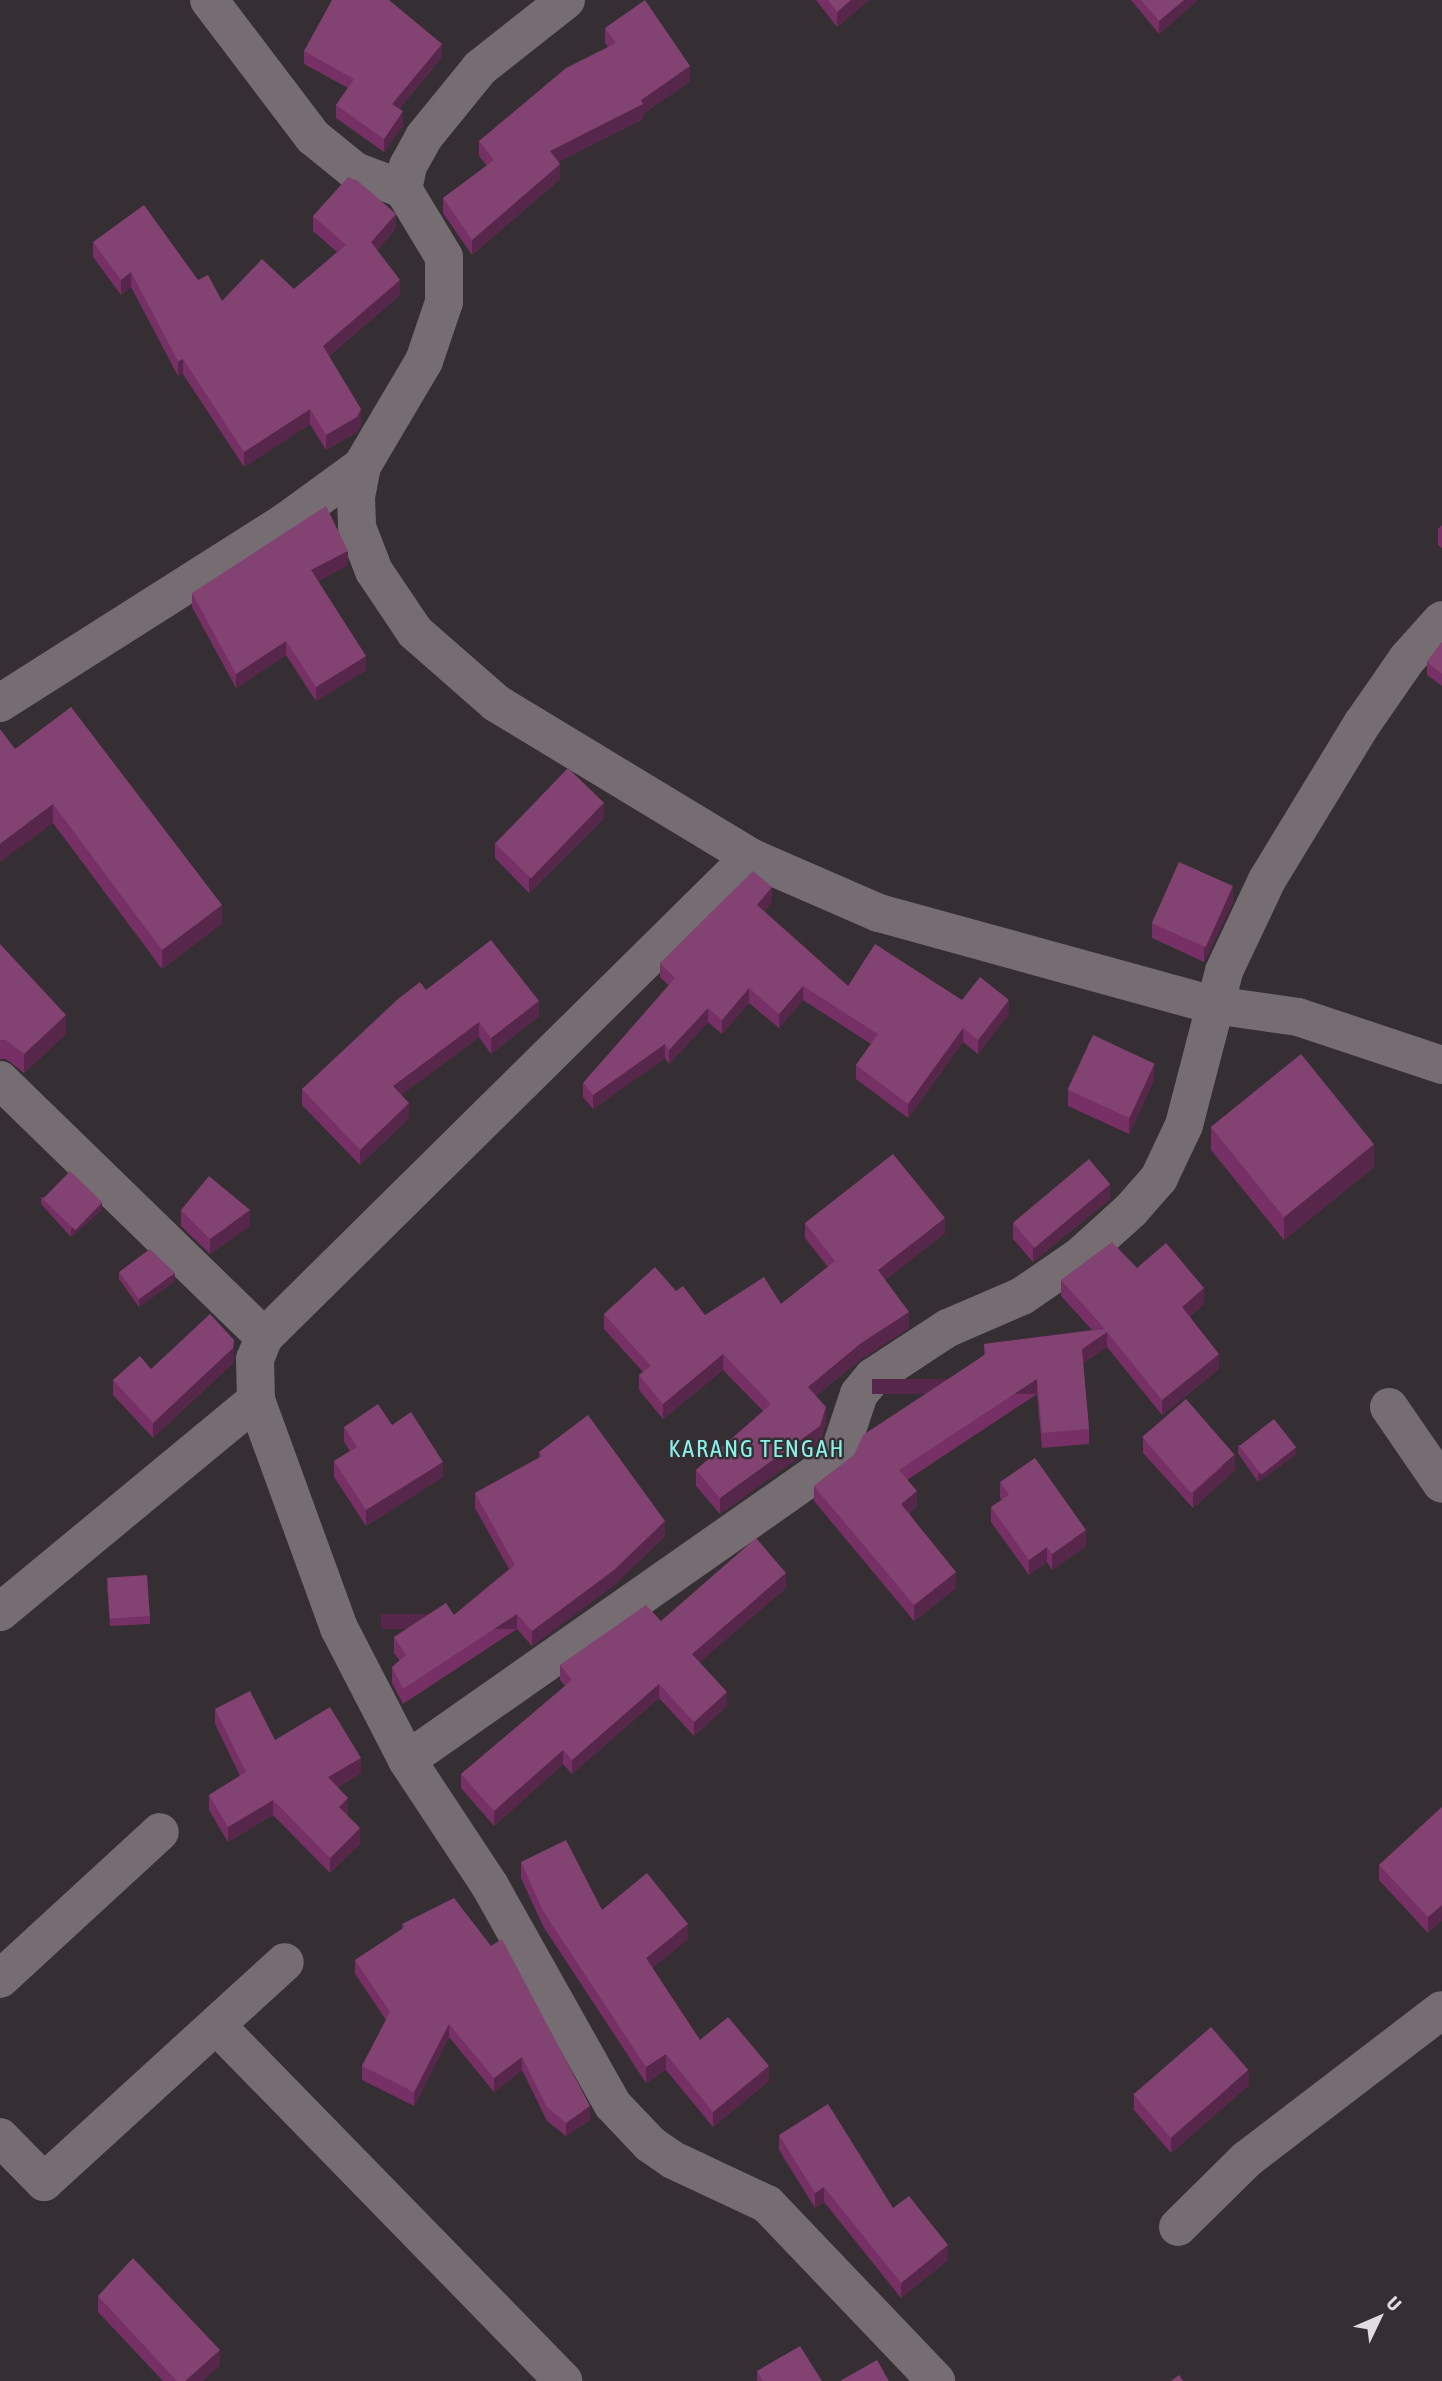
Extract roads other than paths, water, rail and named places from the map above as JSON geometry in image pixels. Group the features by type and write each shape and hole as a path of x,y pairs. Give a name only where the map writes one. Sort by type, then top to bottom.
{"street":[{"path":"209,0 313,137 355,171 403,189 444,257 444,302 424,361 362,466 356,497 357,527 374,571 415,632 496,704 750,857 879,913 1213,1005 1298,1017 1442,1065"},
{"path":"403,189 408,166 424,137 480,68 566,0"},
{"path":"0,703 285,522 362,466"},
{"path":"407,1760 821,1470 839,1454 859,1394 873,1377 948,1328 1021,1296 1079,1257 1131,1210 1159,1178 1184,1125 1213,1005 1244,928 1299,823 1384,691 1442,620"},
{"path":"750,857 264,1337 255,1359 256,1400 340,1628 407,1760 490,1886 628,2124 673,2160 767,2204 936,2381"},
{"path":"0,1080 264,1337"},
{"path":"0,1612 256,1400"},
{"path":"1389,1407 1442,1484"},
{"path":"0,1979 160,1832"},
{"path":"0,2137 44,2182 285,1962"},
{"path":"1178,2227 1247,2159 1442,2010"},
{"path":"217,2026 564,2381"}],"district":[{"name":"KARANG TENGAH","path":"757,1449"}]}
